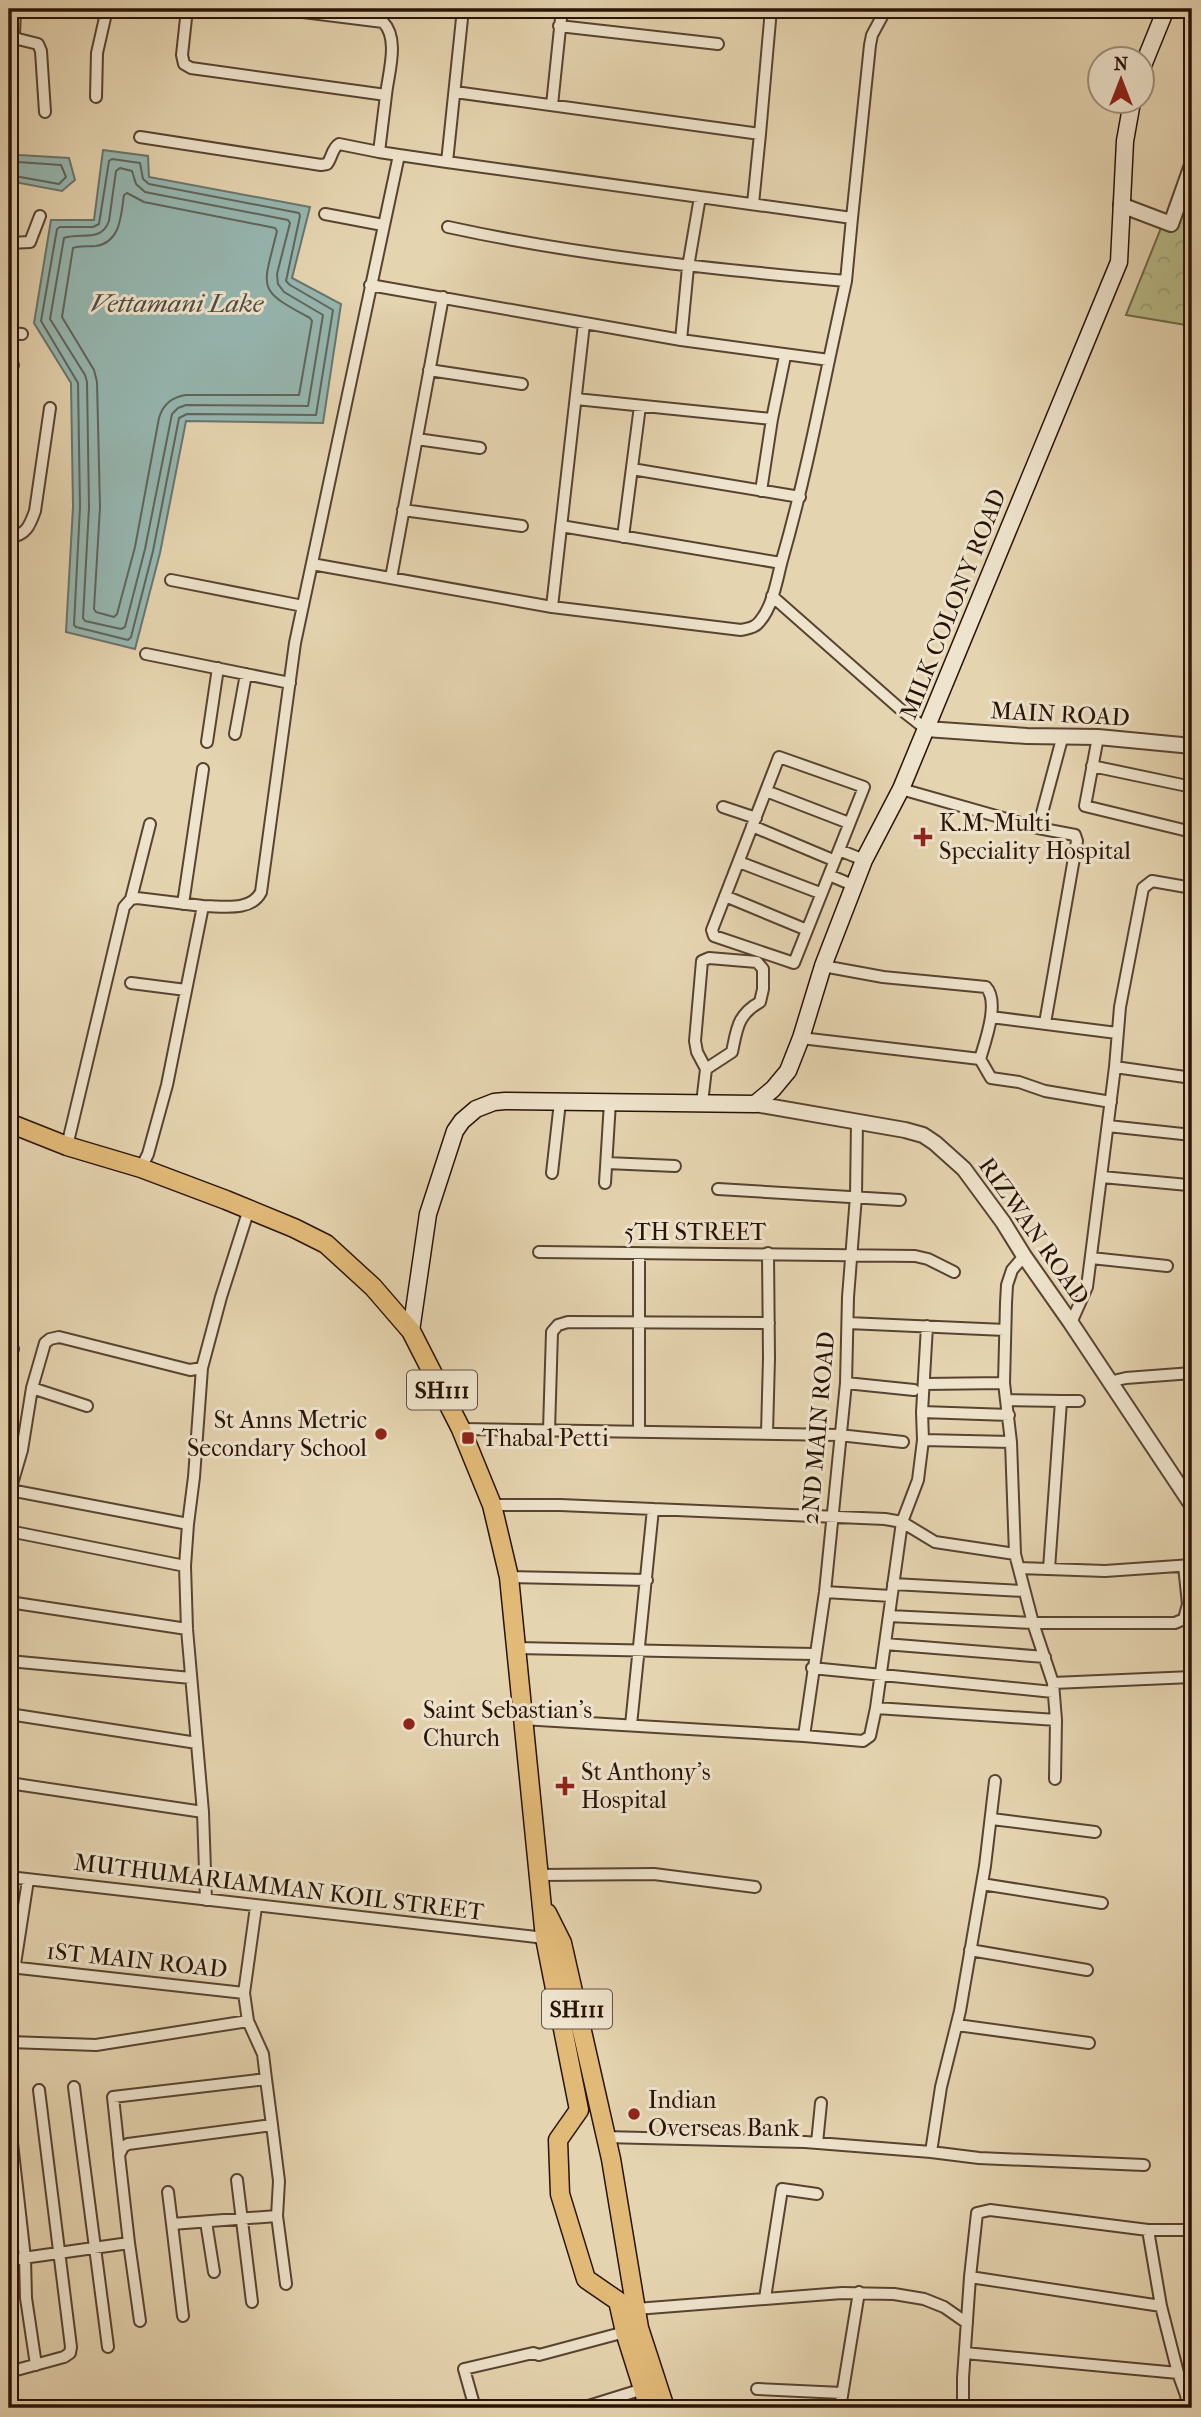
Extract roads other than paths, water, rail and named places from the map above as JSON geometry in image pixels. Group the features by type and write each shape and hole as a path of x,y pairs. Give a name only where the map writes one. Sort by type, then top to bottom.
{"main road":[{"path":"1151,46 1166,9"},
{"name":"MILK COLONY ROAD","path":"755,1104 773,1089 788,1071 823,967 864,860 901,789 1119,262 1125,141 1129,116"},
{"path":"411,1331 428,1214 455,1131 462,1121 477,1109 494,1102 755,1104"},
{"name":"SH111","path":"9,1123 67,1146 141,1168 249,1209 326,1244 373,1287 411,1331 461,1429 492,1505 509,1577 545,1938 579,2110 558,2140 560,2194 586,2279 618,2301 625,2332"},
{"name":"SH111","path":"543,1904 562,1944 604,2137"},
{"path":"604,2137 611,2159 639,2328 664,2408"},
{"path":"625,2332 649,2408"}],"street":[{"path":"15,9 14,35 18,39 38,44 41,51 46,112"},
{"path":"96,97 97,53 106,9"},
{"path":"187,9 182,55 184,64 191,68 386,95"},
{"path":"279,9 383,22 388,27 393,38 379,152"},
{"path":"447,162 463,9"},
{"path":"552,105 562,9"},
{"path":"753,204 771,9"},
{"path":"312,564 552,607 741,629 752,628 761,620 772,596 800,497 846,281 870,45 872,35 886,9 878,9"},
{"path":"559,26 718,44"},
{"path":"455,92 760,134"},
{"path":"140,137 321,165 330,161 335,146 339,144 398,155 852,218"},
{"path":"131,899 203,906 247,906 257,900 261,892 303,606 398,155"},
{"path":"1121,205 1171,224 1192,165"},
{"path":"681,340 688,267 700,197"},
{"path":"324,215 383,225"},
{"path":"9,243 30,242 40,216"},
{"path":"448,227 525,244 688,267 846,281"},
{"path":"370,285 681,340 829,360"},
{"path":"391,578 443,297"},
{"path":"552,607 584,324"},
{"path":"9,333 22,334"},
{"path":"761,491 785,356"},
{"path":"429,370 522,384"},
{"path":"576,399 772,419"},
{"path":"622,537 640,406"},
{"path":"9,537 23,533 30,525 35,511 50,408"},
{"path":"417,439 480,448"},
{"path":"632,468 800,497"},
{"path":"403,510 522,526"},
{"path":"561,526 781,563"},
{"path":"171,580 303,606"},
{"path":"772,596 926,729"},
{"path":"146,654 290,683"},
{"path":"207,742 218,668"},
{"path":"235,734 246,674"},
{"name":"MAIN ROAD","path":"926,729 1027,736 1098,737 1192,746"},
{"path":"1038,828 1063,735"},
{"path":"1098,737 1085,806 1192,832"},
{"path":"779,757 864,787 794,963 714,936 712,930 754,822 779,757"},
{"path":"1092,766 1192,787"},
{"path":"183,904 203,769"},
{"path":"901,789 1077,838 1045,1023"},
{"path":"766,791 849,823"},
{"path":"723,807 836,855 864,860"},
{"path":"67,1146 124,907 131,899 150,824"},
{"path":"738,862 820,893"},
{"path":"829,875 855,886"},
{"path":"1071,1323 1087,1287 1111,1102 1122,991 1145,884 1157,881 1192,888"},
{"path":"725,896 807,930"},
{"path":"141,1168 148,1154 167,1085 203,906"},
{"path":"702,1103 706,1069 696,1052 695,1041 702,961 709,958 757,962 764,969 760,1002 746,1010 737,1026 732,1052 706,1069"},
{"path":"823,967 883,977 986,987 992,995 991,1017 980,1059 991,1078 1019,1082 1045,1091 1111,1102"},
{"path":"131,983 186,990"},
{"path":"991,1017 1117,1033"},
{"path":"801,1038 980,1059"},
{"path":"1115,1066 1192,1078"},
{"path":"552,1172 560,1102"},
{"path":"605,1184 610,1102"},
{"name":"RIZWAN ROAD","path":"755,1104 914,1132 935,1143 964,1169 1003,1222 1192,1505"},
{"name":"2ND MAIN ROAD","path":"804,1736 825,1592 846,1383 856,1196 857,1121"},
{"path":"1108,1126 1192,1135"},
{"path":"607,1163 675,1166"},
{"path":"1102,1177 1188,1185"},
{"path":"718,1189 900,1200"},
{"path":"206,1900 185,1566 200,1418 202,1368 249,1209"},
{"name":"5TH STREET","path":"539,1252 921,1257 954,1272"},
{"path":"767,1433 768,1253"},
{"path":"639,1254 639,1431"},
{"path":"1024,1256 1012,1270 1007,1285 1004,1383 1011,1442 1015,1554 1053,1687 1056,1720 1055,1779"},
{"path":"1091,1258 1167,1266"},
{"path":"549,1430 552,1332 558,1325 568,1322 769,1323"},
{"path":"848,1323 1004,1330"},
{"path":"522,1719 866,1741 870,1737 876,1707 902,1522 916,1486 923,1440 919,1387 927,1326"},
{"path":"188,1524 9,1492 22,1450 32,1388 43,1348 50,1339 59,1337 190,1370 202,1368"},
{"path":"1109,1382 1126,1378 1192,1373"},
{"path":"846,1383 919,1387 1004,1383"},
{"path":"32,1388 87,1406"},
{"path":"1007,1401 1079,1401"},
{"path":"1049,1569 1061,1401"},
{"path":"922,1412 1009,1415"},
{"path":"461,1429 839,1435 903,1442"},
{"path":"923,1440 1011,1442"},
{"path":"492,1505 560,1504 885,1519 902,1522 935,1542 1015,1554"},
{"path":"631,1725 653,1509"},
{"path":"9,1531 185,1566"},
{"path":"889,1616 1033,1623 1181,1622 1186,1614 1188,1566 1105,1571 1019,1568"},
{"path":"509,1577 647,1580"},
{"path":"893,1584 1024,1591"},
{"path":"825,1592 891,1596"},
{"path":"9,1602 187,1629"},
{"path":"885,1644 1045,1657"},
{"path":"516,1648 814,1654"},
{"path":"9,1661 191,1678"},
{"path":"813,1668 1053,1687 1192,1678"},
{"path":"876,1707 1056,1720"},
{"path":"9,1714 197,1743"},
{"path":"931,2152 941,2087 957,2025 982,1884 995,1781"},
{"path":"9,1783 202,1812"},
{"path":"992,1819 1095,1832"},
{"path":"540,1875 654,1874 755,1887"},
{"name":"MUTHUMARIAMMAN KOIL STREET","path":"9,1877 545,1938"},
{"name":"1ST MAIN ROAD","path":"28,1880 12,1964 19,1968 244,1993"},
{"path":"982,1884 1102,1903"},
{"path":"256,1907 244,1993 248,2021 263,2054 279,2181 277,2216 286,2284"},
{"path":"970,1950 1087,1970"},
{"path":"9,2042 96,2045 248,2021"},
{"path":"957,2025 1089,2043"},
{"path":"140,2321 113,2097 266,2079"},
{"path":"74,2087 108,2347"},
{"path":"9,2372 64,2357 71,2347 39,2090"},
{"path":"817,2143 821,2103"},
{"path":"10,2125 25,2258 26,2298 36,2365"},
{"path":"119,2155 122,2147 128,2144 272,2125"},
{"path":"604,2137 817,2143 979,2158 1144,2165"},
{"path":"237,2180 252,2302"},
{"path":"765,2298 782,2189 817,2194"},
{"path":"168,2192 183,2316"},
{"path":"963,2408 970,2277 976,2217 981,2211 1148,2230 1192,2230"},
{"path":"172,2224 277,2216"},
{"path":"206,2222 214,2272"},
{"path":"1148,2230 1161,2306 1178,2373 1189,2395 1188,2408"},
{"path":"9,2260 129,2243"},
{"path":"970,2277 1161,2306"},
{"path":"840,2408 859,2292"},
{"path":"636,2309 859,2292 924,2299 944,2307 967,2323"},
{"path":"475,2408 464,2369 533,2353 539,2355 625,2332"},
{"path":"965,2353 1178,2373"},
{"path":"582,2408 642,2389"},
{"path":"757,2389 842,2393"}],"water":[{"name":"Vettamani Lake","path":"103,150 148,156 149,177 310,207 292,278 341,304 323,423 186,421 160,553 135,649 66,632 73,507 71,383 34,323 51,220 94,220"},
{"path":"9,151 19,155 69,158 75,180 62,191 9,181"}],"place":[{"name":"K.M. Multi Speciality Hospital","path":"923,837"},
{"name":"St Anns Metric Secondary School","path":"381,1434"},
{"name":"Thabal Petti","path":"468,1438"},
{"name":"Saint Sebastian's Church","path":"409,1724"},
{"name":"St Anthony's Hospital","path":"565,1786"},
{"name":"Indian Overseas Bank","path":"634,2114"}]}
